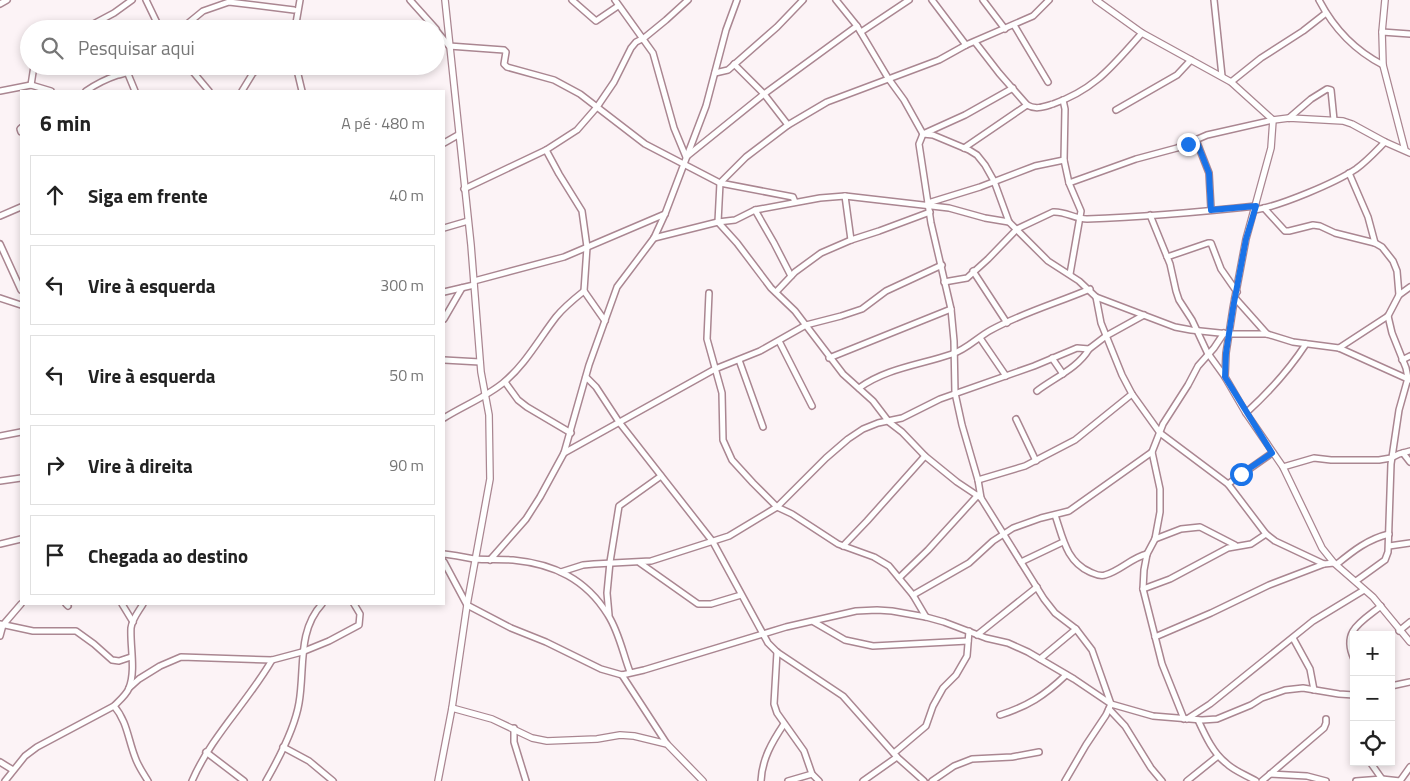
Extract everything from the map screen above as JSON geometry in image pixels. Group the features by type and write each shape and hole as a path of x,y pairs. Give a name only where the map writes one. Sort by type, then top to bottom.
{"street":[{"path":"0,4 8,0"},
{"path":"101,20 132,0"},
{"path":"146,0 156,20"},
{"path":"297,20 300,0"},
{"path":"410,0 428,20"},
{"path":"438,781 490,479 489,415 480,362 474,283 445,0"},
{"path":"572,0 596,21 618,6"},
{"path":"615,0 653,52 674,128 686,157"},
{"path":"464,189 546,150 576,130 597,107 614,82 636,42 644,38 687,0"},
{"path":"490,560 526,519 564,453 586,377 617,287 654,238 665,214 706,106 726,30 737,0"},
{"path":"715,73 728,70 778,27 803,0"},
{"path":"836,0 861,32 923,134"},
{"path":"861,32 909,0"},
{"path":"932,0 966,45"},
{"path":"984,0 1005,29"},
{"path":"1049,0 1033,16 966,45 939,60 826,102 788,125 746,157 720,183 718,222 776,292 806,324 829,358 873,402 889,422 957,482 979,497 991,512 1003,534 1055,613 1076,629 1092,650 1110,707 1065,781"},
{"path":"1096,0 1142,32 1231,82 1273,120"},
{"path":"1214,0 1222,76"},
{"path":"1319,0 1326,14 1348,41 1373,60 1383,65"},
{"path":"1385,0 1382,32 1383,65 1408,152"},
{"path":"192,20 203,11 229,1 294,10"},
{"path":"1231,82 1261,58 1326,14"},
{"path":"1014,25 1048,82"},
{"path":"686,157 764,94 857,26"},
{"path":"975,42 1027,105 1033,108 1043,107 1063,100 1092,85 1142,32"},
{"path":"1382,32 1410,34"},
{"path":"445,41 449,46"},
{"path":"449,46 502,48 506,52 504,64 507,67 554,80 580,94 645,144 720,183 793,197 795,202"},
{"path":"1116,110 1177,75 1190,60"},
{"path":"734,64 764,94 788,125"},
{"path":"31,85 33,75"},
{"path":"87,90 97,83 120,75"},
{"path":"128,75 135,90"},
{"path":"196,75 208,90"},
{"path":"243,90 252,75"},
{"path":"298,75 302,90"},
{"path":"0,91 31,85 48,90"},
{"path":"899,578 979,497 978,480 955,393 951,309 929,207 919,144 923,134 964,115 1013,88"},
{"path":"1289,118 1311,99 1327,89 1330,90 1334,120"},
{"path":"1063,100 1065,109 1064,160 1069,183 1079,204 1081,219 1070,274"},
{"path":"964,148 1027,105"},
{"path":"1069,183 1136,159 1178,148 1207,135 1289,118 1334,120 1352,124 1408,152"},
{"path":"1225,377 1226,334 1236,295 1246,239 1271,148 1273,120"},
{"path":"923,134 933,135 964,148 981,160 994,181 1008,222"},
{"path":"445,142 458,135"},
{"path":"1196,140 1209,173 1211,210"},
{"path":"944,282 967,278 1017,229 1053,212 1081,219 1264,208 1319,187 1349,173 1361,165 1385,142"},
{"path":"546,150 582,211 587,247 584,291 605,322"},
{"path":"776,292 792,276 822,254 850,240 879,231 929,207 994,181 1035,166 1064,160"},
{"path":"1349,173 1368,217 1375,243"},
{"path":"845,196 850,240"},
{"path":"654,238 718,222 736,220 755,210 820,198 845,196 949,208 1008,222 1048,260 1090,289 1096,297 1106,336 1116,362 1132,394 1160,432 1228,484 1266,534 1275,541 1324,564"},
{"path":"0,216 20,207"},
{"path":"1264,208 1285,231 1313,225 1320,226 1334,233 1375,243 1382,247 1393,261 1397,271 1399,295"},
{"path":"755,210 792,276"},
{"path":"445,292 564,257 665,214"},
{"path":"1150,215 1167,257 1179,300 1209,354 1282,467 1322,548 1336,564 1381,606 1399,631 1410,642"},
{"path":"445,228 468,221"},
{"path":"1167,257 1211,243 1221,269 1236,295 1267,334"},
{"path":"0,244 20,288"},
{"path":"564,453 715,369 779,341 806,324 862,309 886,291 942,265"},
{"path":"973,271 1007,322"},
{"path":"1339,348 1388,316 1399,295 1410,287"},
{"path":"445,317 462,288"},
{"path":"859,388 885,373 954,354 1007,322 1090,289"},
{"path":"445,417 505,382 529,354 556,317 584,291"},
{"path":"709,293 707,339 722,393 725,446 732,460 777,506 843,546 889,566 913,595 926,617"},
{"path":"1096,297 1175,327 1198,332 1267,334 1306,344 1339,348 1409,379"},
{"path":"0,298 20,305"},
{"path":"829,358 951,309"},
{"path":"1037,391 1062,374 1106,336 1144,315"},
{"path":"1356,581 1388,557 1391,458 1398,410 1409,379 1392,333 1388,316"},
{"path":"913,595 969,563 1003,534 1025,523 1069,511 1152,452 1163,424 1198,366 1226,334"},
{"path":"980,338 1006,376"},
{"path":"779,341 812,406"},
{"path":"1246,413 1284,375 1306,344"},
{"path":"561,572 583,565 610,562 639,563 674,555 729,536 777,506 848,439 871,426 902,418 955,393 1034,366 1078,348 1089,349"},
{"path":"1402,360 1410,356"},
{"path":"1052,358 1062,374"},
{"path":"445,360 480,362"},
{"path":"739,360 763,427"},
{"path":"586,377 596,387 619,422 713,542 763,635 777,652 843,696 896,755 924,781"},
{"path":"505,382 518,400 527,407 571,433"},
{"path":"978,480 1025,466 1075,440 1132,394"},
{"path":"1016,419 1036,461"},
{"path":"0,436 20,432"},
{"path":"1282,467 1314,458 1331,460 1391,458 1410,451"},
{"path":"1152,452 1160,488 1159,519 1155,539 1147,554 1143,589 1166,677 1186,719"},
{"path":"1228,484 1272,453"},
{"path":"1403,453 1410,462"},
{"path":"843,546 926,456"},
{"path":"609,616 607,593 619,506 661,476"},
{"path":"0,480 20,478"},
{"path":"1055,515 1063,542 1078,566 1098,575 1106,574 1147,554"},
{"path":"1155,539 1181,528 1200,527 1237,546"},
{"path":"1143,589 1165,581 1228,548 1252,544 1266,534"},
{"path":"1155,637 1269,585 1324,564 1336,564 1365,544 1389,534"},
{"path":"0,544 20,539"},
{"path":"1021,562 1063,542"},
{"path":"1389,546 1410,543"},
{"path":"445,554 475,559 531,562 561,572 584,585 609,616 630,672"},
{"path":"639,563 698,604 712,604 741,595"},
{"path":"445,564 467,605 574,657 622,675 786,627 856,611 892,611 926,617 1008,643 1028,652 1074,679 1110,707 1134,738 1160,780"},
{"path":"978,635 1037,587"},
{"path":"1186,719 1210,704 1313,621 1364,590"},
{"path":"0,636 2,625 20,605"},
{"path":"123,605 133,622"},
{"path":"129,688 132,668 133,622 142,605"},
{"path":"266,781 283,747 296,714 299,702 302,652 312,618 321,605"},
{"path":"5,781 25,756 48,740 79,726 114,706 129,688 160,666 181,657 272,660 302,652 329,641 359,624 360,614 355,605"},
{"path":"1354,631 1381,606"},
{"path":"813,622 845,640 873,646 968,641"},
{"path":"1399,631 1410,622"},
{"path":"2,625 33,631 76,631 112,660 119,661 131,657"},
{"path":"1040,659 1076,629"},
{"path":"863,781 896,755 926,726 933,706 943,688 956,675 967,656 969,632"},
{"path":"1293,638 1310,668 1314,690"},
{"path":"777,652 774,704 776,713 804,751 812,774 819,781"},
{"path":"192,781 206,752 262,678 272,660"},
{"path":"622,675 667,744 703,781"},
{"path":"1000,715 1018,709 1041,697 1066,676"},
{"path":"1395,685 1410,682"},
{"path":"1110,707 1153,716 1198,720 1217,719 1251,705 1262,698 1285,690 1303,688 1350,695"},
{"path":"114,706 124,719 134,755 148,781"},
{"path":"452,708 492,719 532,738 546,742 597,738 620,734 667,744"},
{"path":"1262,781 1324,728 1326,719"},
{"path":"1198,720 1218,756 1226,764 1256,781"},
{"path":"761,781 766,753 784,724"},
{"path":"514,728 514,742 526,781"},
{"path":"283,747 309,761 332,781"},
{"path":"206,752 244,781"},
{"path":"932,781 954,766 972,759 1012,757 1038,752"},
{"path":"1187,781 1218,756"},
{"path":"0,762 13,770"},
{"path":"1373,766 1382,779"},
{"path":"1356,781 1382,779 1400,781 1410,767"},
{"path":"788,781 812,774"},
{"path":"1269,774 1326,781"}],"route":[{"path":"1188,144 1196,140 1206,163 1209,173 1211,210 1256,206 1246,239 1233,308 1226,353 1225,377 1272,453 1241,474"}]}
